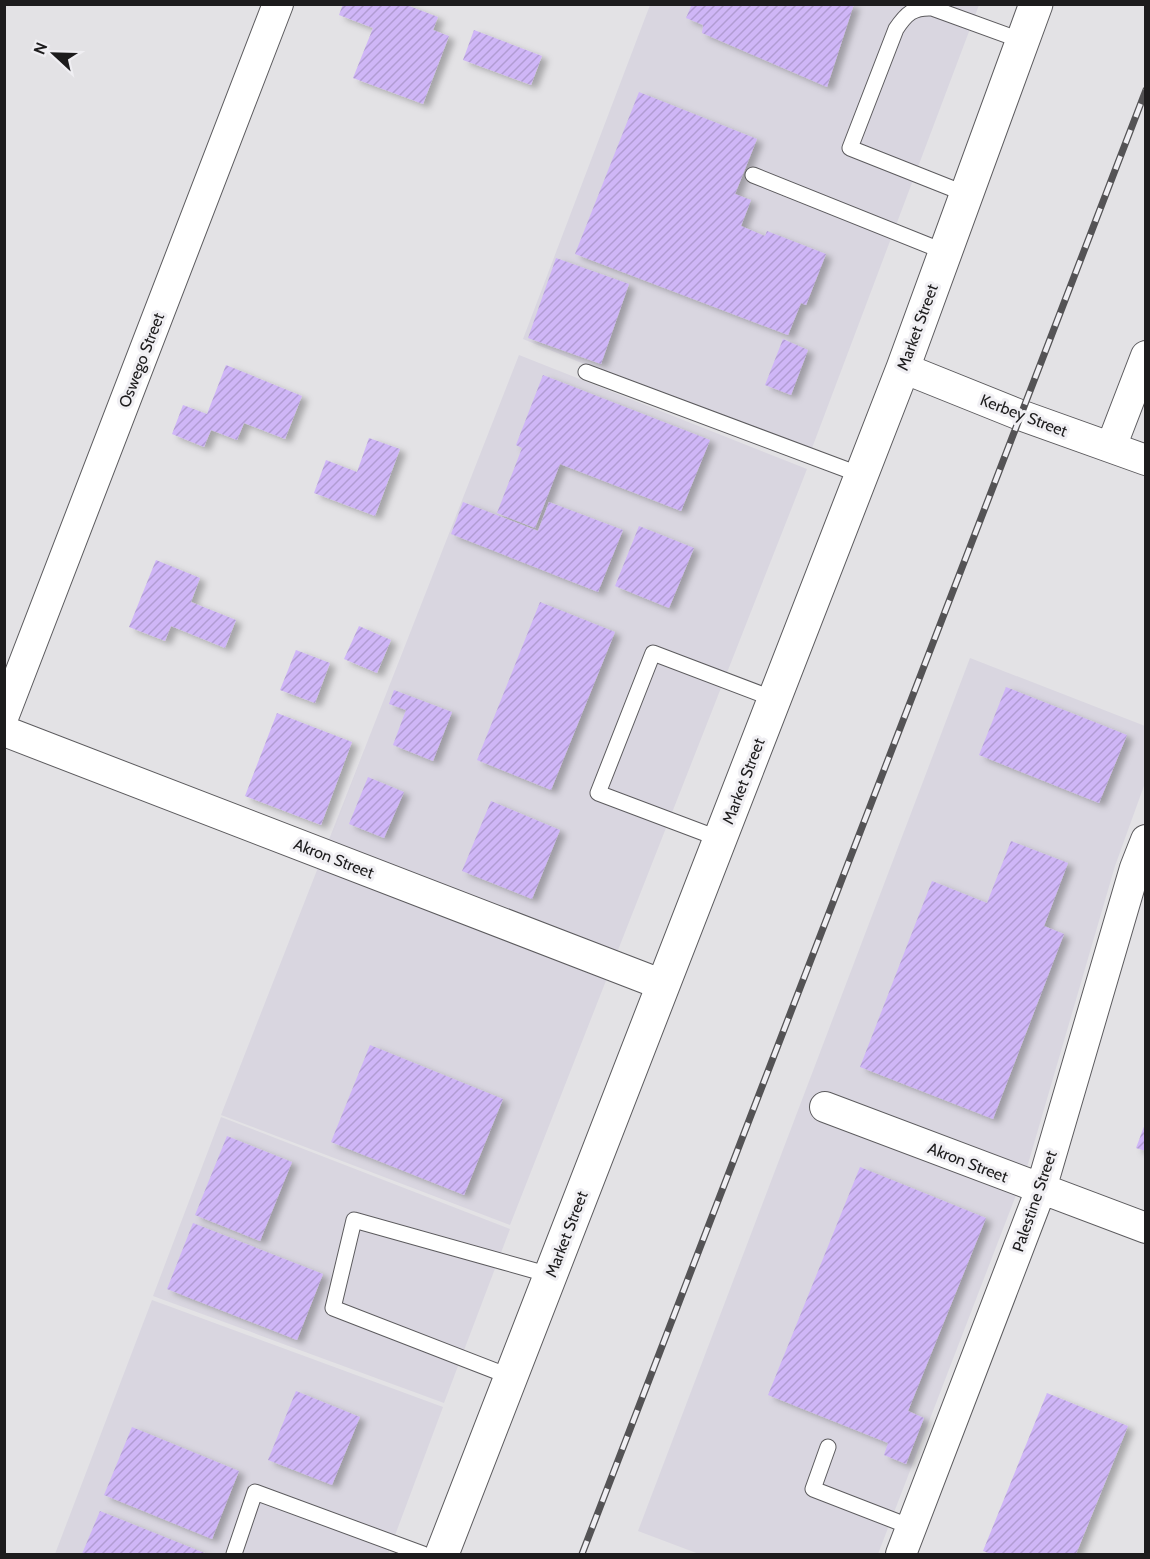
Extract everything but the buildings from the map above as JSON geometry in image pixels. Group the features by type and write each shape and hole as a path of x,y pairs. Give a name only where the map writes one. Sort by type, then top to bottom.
{"main road":[{"name":"Market Street","path":"442,1554 903,368 1036,4"}],"street":[{"name":"Oswego Street","path":"4,715 278,4"},
{"path":"1111,447 1146,356"},
{"name":"Kerbey Street","path":"903,368 1020,415 1146,460"},
{"name":"Akron Street","path":"4,731 663,985"},
{"name":"Palestine Street","path":"906,1541 1041,1189 1140,869 1146,840"},
{"name":"Akron Street","path":"825,1107 1146,1228"}],"lane":[{"path":"966,194 850,148 896,29 905,16 917,6 932,8 1023,41"},
{"path":"753,176 945,252"},
{"path":"586,372 861,475"},
{"path":"720,839 598,793 653,653 774,699"},
{"path":"511,1377 333,1308 354,1220 550,1275"},
{"path":"828,1447 813,1489 906,1541"},
{"path":"234,1554 255,1492 423,1554"}],"shaded area":[{"path":"650,5 979,5 809,456 523,339"},
{"path":"519,355 807,469 510,1225 221,1115"},
{"path":"970,658 1145,726 1145,783 1115,866 1028,1164 878,1554 699,1554 638,1531"},
{"path":"221,1117 510,1229 444,1403 153,1296"},
{"path":"152,1300 443,1407 388,1554 55,1554"}],"railway":[{"path":"582,1554 1146,90"}]}
